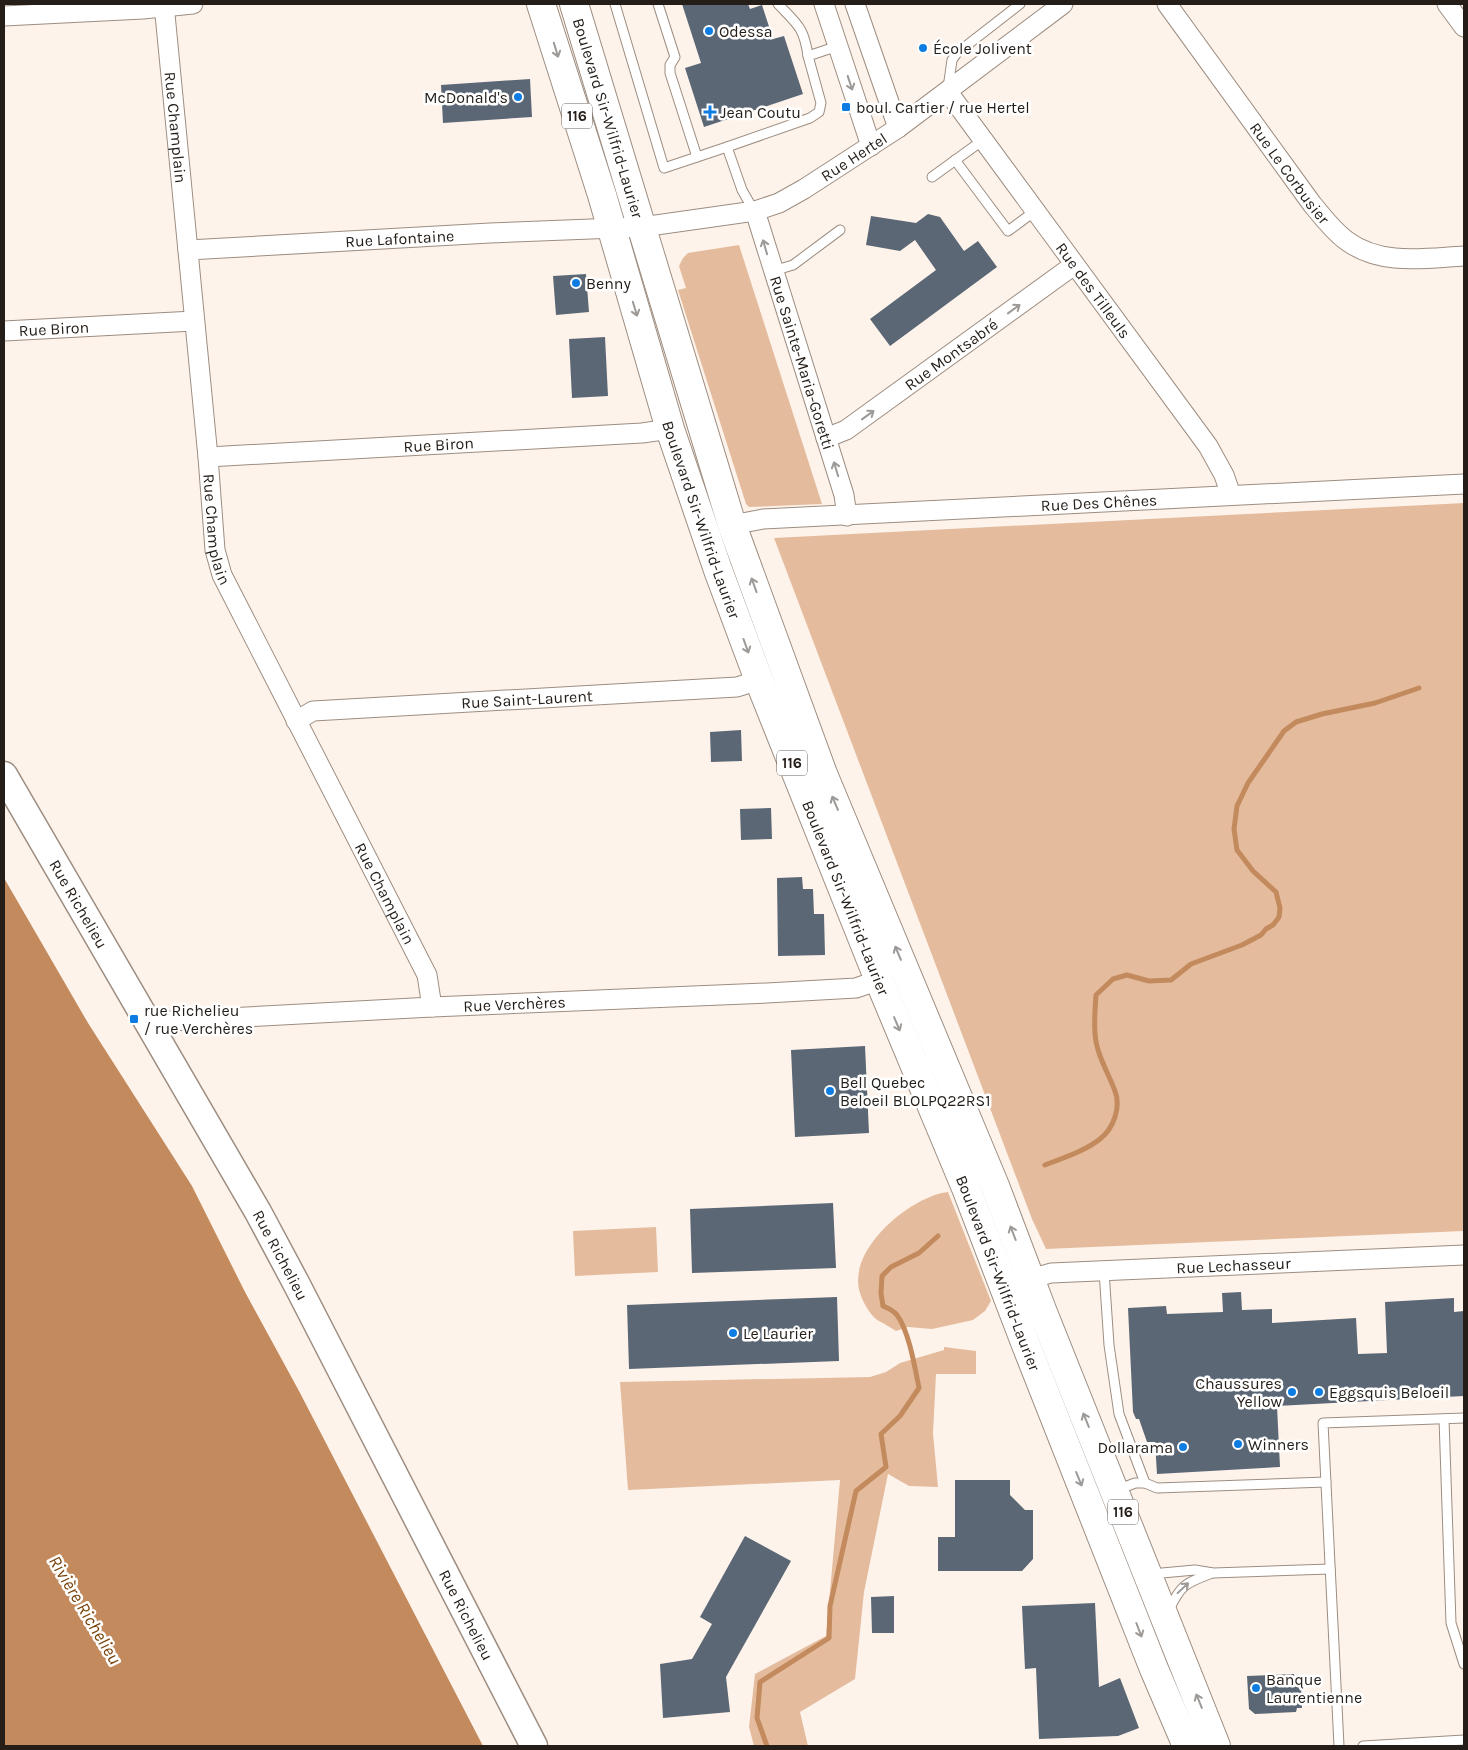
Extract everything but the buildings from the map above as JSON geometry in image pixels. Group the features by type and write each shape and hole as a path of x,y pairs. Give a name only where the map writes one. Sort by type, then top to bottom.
{"main road":[{"name":"Boulevard Sir-Wilfrid-Laurier","path":"541,4 611,229 670,429 758,680 878,980 966,1188 1017,1282 1115,1491 1216,1746"},
{"name":"Boulevard Sir-Wilfrid-Laurier","path":"574,4 732,525 823,774 995,1186 1017,1282 1029,1354 1154,1669 1187,1746"},
{"name":"Rue Richelieu","path":"4,775 258,1212 296,1282 534,1746"}],"street":[{"path":"4,16 193,4"},
{"path":"824,4 871,146"},
{"path":"855,4 898,128"},
{"name":"Rue Hertel","path":"611,229 698,220 755,211 779,203 898,128 1063,4"},
{"name":"Rue Le Corbusier","path":"1167,4 1312,204 1345,240 1368,252 1386,257 1464,256"},
{"path":"1447,4 1464,27"},
{"name":"Rue Champlain","path":"164,5 208,458 215,550 220,570 427,975 432,1007"},
{"name":"Rue des Tilleuls","path":"948,92 1208,446 1224,475 1231,495"},
{"name":"Rue Sainte-Maria-Goretti","path":"755,211 772,271 844,496 847,516"},
{"name":"Rue Lafontaine","path":"188,250 584,228 611,229"},
{"name":"Rue Montsabré","path":"826,438 846,430 1074,265"},
{"name":"Rue Biron","path":"4,331 194,321"},
{"name":"Rue Biron","path":"208,458 642,433 670,429"},
{"name":"Rue Des Chênes","path":"732,525 763,519 1464,484"},
{"name":"Rue Saint-Laurent","path":"296,721 313,711 719,688 737,686 758,680"},
{"name":"Rue Verchères","path":"152,1030 170,1021 856,988 878,980"},
{"name":"Rue Lechasseur","path":"1017,1282 1048,1274 1464,1255"}],"lane":[{"path":"615,4 664,168 803,121 816,114 820,109 821,103 805,38 801,28 778,4"},
{"path":"658,4 675,57 670,65 670,73 697,157"},
{"path":"948,92 952,60 956,53 1020,4"},
{"path":"808,56 838,46"},
{"path":"932,177 983,140"},
{"path":"727,147 742,190 755,211"},
{"path":"955,160 1008,231 1035,211"},
{"path":"772,271 793,265 840,230"},
{"path":"1104,1271 1109,1345 1119,1414 1145,1483"},
{"path":"1340,1746 1323,1423 1464,1418"},
{"path":"1444,1419 1452,1623 1464,1664"},
{"path":"1115,1491 1135,1483 1145,1483 1157,1488 1326,1482"},
{"path":"1148,1574 1195,1570 1213,1573 1330,1568"},
{"path":"1165,1617 1179,1590 1188,1583 1213,1573"},
{"path":"1363,1746 1411,1745 1464,1740"}],"shaded area":[{"path":"739,245 822,504 749,507 746,504 678,290 686,288 679,266 688,253"},
{"path":"1464,503 1464,1231 1046,1249 1032,1219 774,538"},
{"path":"948,1192 991,1301 985,1311 973,1320 932,1329 908,1327 896,1331 876,1319 863,1300 860,1293 858,1276 863,1260 872,1243 900,1214 917,1203"},
{"path":"656,1227 658,1272 575,1276 573,1231"},
{"path":"944,1347 976,1351 976,1374 936,1374 933,1433 938,1487 909,1486 888,1474 864,1592 855,1679 800,1712 808,1746 754,1746 749,1727 755,1674 826,1636 840,1480 628,1490 620,1382 870,1377 886,1372 900,1363 944,1350"}],"water":[{"name":"Rivière Richelieu","path":"4,878 88,1023 192,1186 245,1292 299,1391 483,1746 4,1746"}],"waterway":[{"path":"1045,1165 1074,1154 1100,1139 1109,1129 1115,1117 1117,1097 1100,1056 1096,1041 1096,995 1113,979 1127,975 1149,981 1171,980 1191,964 1242,945 1261,935 1279,917 1280,908 1276,892 1253,871 1237,850 1234,829 1237,806 1248,783 1284,731 1296,722 1322,714 1375,703 1419,688"},
{"path":"767,1746 757,1718 760,1682 829,1638 830,1606 856,1491 886,1467 881,1434 900,1416 919,1388 905,1330 895,1313 883,1306 881,1293 882,1276 891,1267 919,1253 938,1236"}],"place":[{"name":"Odessa","path":"709,31"},
{"name":"École Jolivent","path":"923,48"},
{"name":"McDonald's","path":"518,97"},
{"name":"boul. Cartier / rue Hertel","path":"846,107"},
{"name":"Jean Coutu","path":"710,112"},
{"name":"Benny","path":"576,283"},
{"name":"rue Richelieu / rue Verchères","path":"134,1019"},
{"name":"Bell Quebec Beloeil BLOLPQ22RS1","path":"830,1091"},
{"name":"Le Laurier","path":"733,1333"},
{"name":"Chaussures Yellow","path":"1292,1392"},
{"name":"Eggsquis Beloeil","path":"1319,1392"},
{"name":"Winners","path":"1238,1444"},
{"name":"Dollarama","path":"1183,1447"},
{"name":"Banque Laurentienne","path":"1256,1688"}]}
